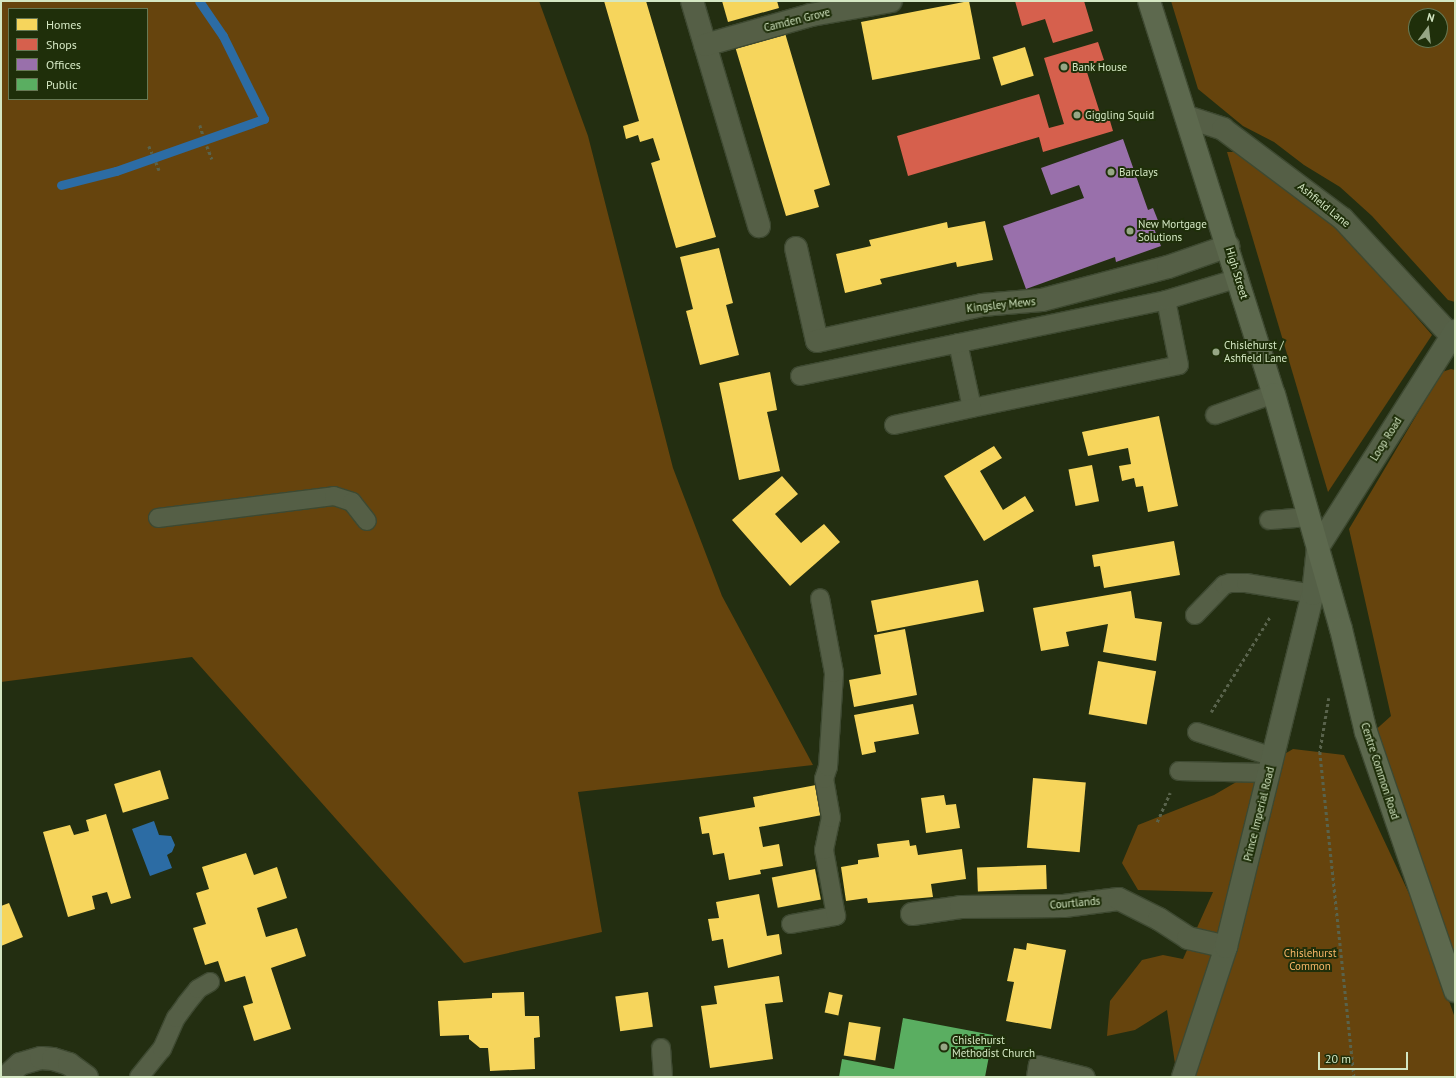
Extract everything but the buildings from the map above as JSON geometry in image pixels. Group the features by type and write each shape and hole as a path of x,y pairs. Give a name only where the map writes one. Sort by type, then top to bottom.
{"main road":[{"name":"High Street","path":"1149,1 1239,278 1318,547"},
{"name":"Loop Road","path":"1318,547 1454,336"},
{"name":"Prince Imperial Road","path":"1183,1077 1226,947 1313,594 1318,547"},
{"name":"Centre Common Road","path":"1318,547 1366,732 1455,990"}],"street":[{"path":"692,1 759,226"},
{"name":"Camden Grove","path":"705,45 810,15 891,1"},
{"name":"Ashfield Lane","path":"1187,117 1223,129 1343,219 1454,336"},
{"name":"Kingsley Mews","path":"796,248 817,341 982,304 1042,300 1168,267 1228,246"},
{"name":"Courtlands","path":"912,914 961,907 1064,906 1120,899 1159,919 1188,938 1226,947"},
{"path":"6,1077 20,1064 41,1058 53,1059 69,1064 87,1077"}],"lane":[{"path":"800,376 1166,300 1239,278"},
{"path":"894,425 1179,365 1166,300"},
{"path":"958,343 972,408"},
{"path":"1215,415 1274,394"},
{"path":"158,518 334,496 352,502 367,521"},
{"path":"1269,520 1310,517"},
{"path":"1195,615 1224,585 1230,583 1246,583 1313,594"},
{"path":"791,924 836,916 824,850 831,818 824,779 828,767 834,673 820,598"},
{"path":"1198,732 1271,765"},
{"path":"1179,771 1271,765"},
{"path":"139,1077 162,1049 176,1018 186,1004 198,989 210,982"},
{"path":"661,1048 663,1077"},
{"path":"1036,1077 1038,1065 1086,1077"}],"path":[{"path":"200,125 203,135"},
{"path":"149,146 152,153"},
{"path":"207,146 212,159"},
{"path":"156,162 159,170"},
{"path":"1330,690 1320,752 1354,1077"}],"green space":[{"path":"1,1 539,1 588,136 673,468 722,596 813,765 578,792 602,932 464,963 192,657 1,682"},
{"path":"1171,1 1455,1 1455,302 1448,300 1372,216 1340,187 1304,165 1274,142 1243,126 1198,89"},
{"path":"1227,152 1236,152 1341,230 1432,335 1328,492"},
{"name":"Chislehurst Common","path":"1451,369 1455,370 1455,978 1421,921 1455,1018 1455,1077 1177,1077 1167,1010 1135,1030 1107,1036 1110,1001 1142,960 1163,955 1183,959 1213,892 1138,890 1122,863 1138,825 1214,795 1293,749 1344,755 1420,917 1371,734 1391,716 1349,529 1442,372"}],"water":[{"path":"154,821 159,835 171,836 175,845 172,852 167,855 172,868 150,876 132,829"}],"waterway":[{"path":"61,185 116,171 264,119 223,36 199,1"}],"place":[{"name":"Bank House","path":"1064,67"},
{"name":"Giggling Squid","path":"1077,115"},
{"name":"Barclays","path":"1111,172"},
{"name":"New Mortgage Solutions","path":"1130,231"},
{"name":"Chislehurst / Ashfield Lane","path":"1216,352"},
{"name":"Chislehurst Methodist Church","path":"944,1047"}]}
